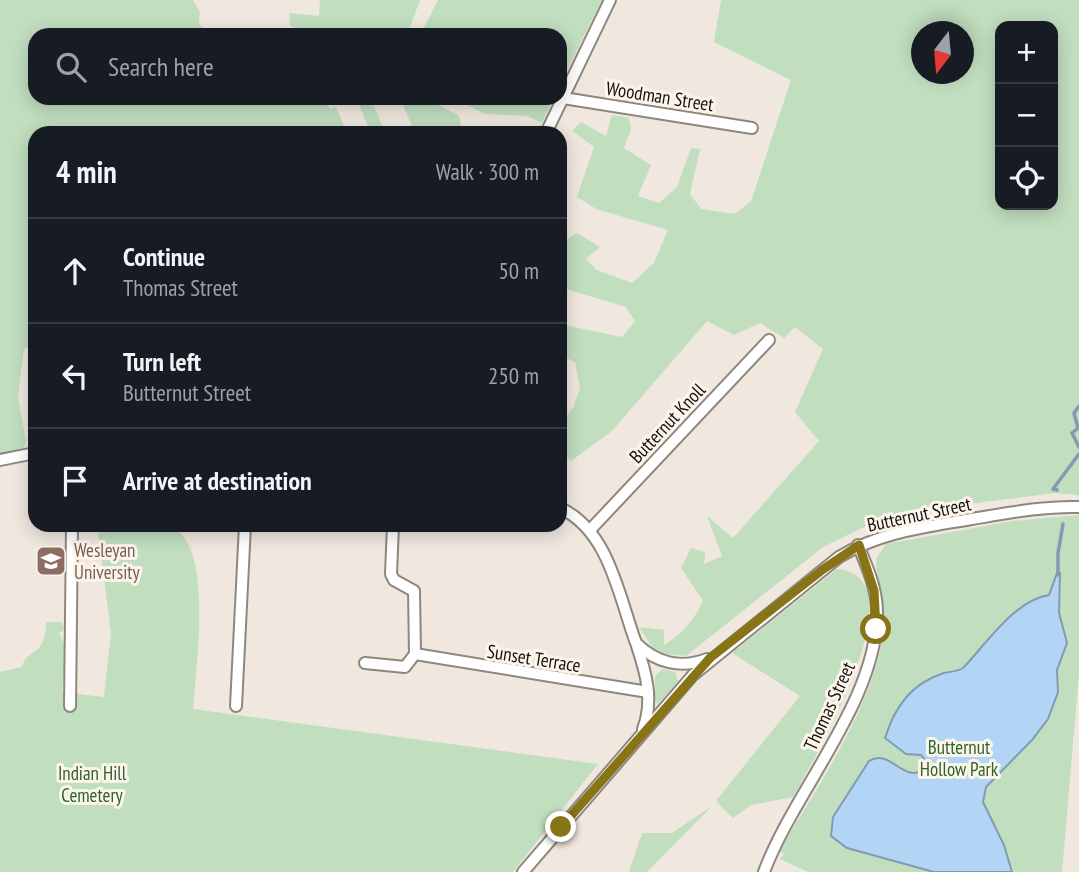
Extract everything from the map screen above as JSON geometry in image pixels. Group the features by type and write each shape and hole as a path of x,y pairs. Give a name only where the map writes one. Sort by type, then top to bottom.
{"street":[{"path":"567,90 610,0"},
{"name":"Woodman Street","path":"567,99 752,128"},
{"path":"549,126 560,105"},
{"name":"Butternut Knoll","path":"590,530 769,340"},
{"path":"0,460 28,454"},
{"name":"Butternut Street","path":"523,872 710,658 822,570 859,545 922,528 1028,510 1079,507"},
{"path":"567,512 590,530 604,556 636,643 648,692 647,719 636,741"},
{"path":"70,706 72,532"},
{"path":"236,706 245,532"},
{"path":"365,663 405,667 415,654 414,591 394,580 391,574 393,532"},
{"name":"Thomas Street","path":"764,872 786,825 847,714 873,648 877,611 868,568 859,545"},
{"path":"636,643 645,652 684,666 710,658"},
{"name":"Sunset Terrace","path":"415,654 648,692"}],"green space":[{"path":"0,0 193,0 200,12 199,24 203,28 28,28 28,105 329,105 330,109 336,107 344,126 28,126 28,348 24,349 18,397 26,441 24,448 0,454"},
{"path":"320,0 420,0 410,28 290,26 289,13 319,16"},
{"path":"438,0 602,0 567,70 567,28 424,28"},
{"path":"721,0 1079,0 1079,495 1055,493 952,506 866,526 823,547 686,656 656,653 639,627 664,630 664,645 687,626 703,601 681,568 691,548 705,552 704,564 722,556 707,516 733,538 819,441 795,412 823,349 795,327 784,338 760,323 734,335 707,321 612,431 571,461 567,457 567,415 573,408 580,388 575,362 567,358 567,325 622,337 635,321 626,307 567,289 567,239 577,233 600,247 586,259 597,270 632,283 654,263 668,230 596,209 577,197 594,147 572,131 581,122 606,136 612,115 629,118 631,129 624,148 651,165 638,196 659,203 677,187 691,148 700,149 690,194 701,209 735,214 751,201 791,80 714,42"},
{"path":"359,105 374,105 382,126 368,126"},
{"path":"403,105 438,105 459,116 461,124 460,126 412,126"},
{"path":"467,105 550,105 542,123 527,116 485,114"},
{"name":"Butternut Hollow Park","path":"1079,515 1079,674 1062,872 808,872 780,859 784,854 779,851 843,744 870,685 884,628 876,559 886,544 1012,521"},
{"name":"Indian Hill Cemetery","path":"179,532 190,547 199,590 193,709 598,764 513,872 0,872 0,672 22,667 24,661 40,647 46,622 62,622 64,630 59,633 67,650 62,692 104,697 111,632 98,533"},
{"path":"837,569 861,579 869,603 866,636 838,712 793,797 751,805 733,818 716,801 800,696 732,653"},
{"path":"663,669 675,672 678,681 658,704 655,701 655,676"},
{"path":"712,806 647,872 629,872 642,833 672,833"}],"water":[{"path":"1057,573 1060,573 1059,613 1067,643 1057,670 1058,692 1048,719 1032,740 986,787 983,802 1004,845 1012,872 934,872 847,848 831,836 833,817 869,761 884,759 909,772 924,770 925,760 921,755 906,754 885,738 906,697 933,677 962,668 1013,614 1024,605 1049,595"}],"waterway":[{"path":"1079,406 1074,413 1078,428 1072,433 1079,447"},
{"path":"1057,490 1053,489 1079,454"},
{"path":"1058,575 1058,553 1063,524"}],"place":[{"name":"Wesleyan University","path":"51,561"}],"route":[{"path":"561,827 710,658 839,557 859,545 874,591 876,629"}]}
